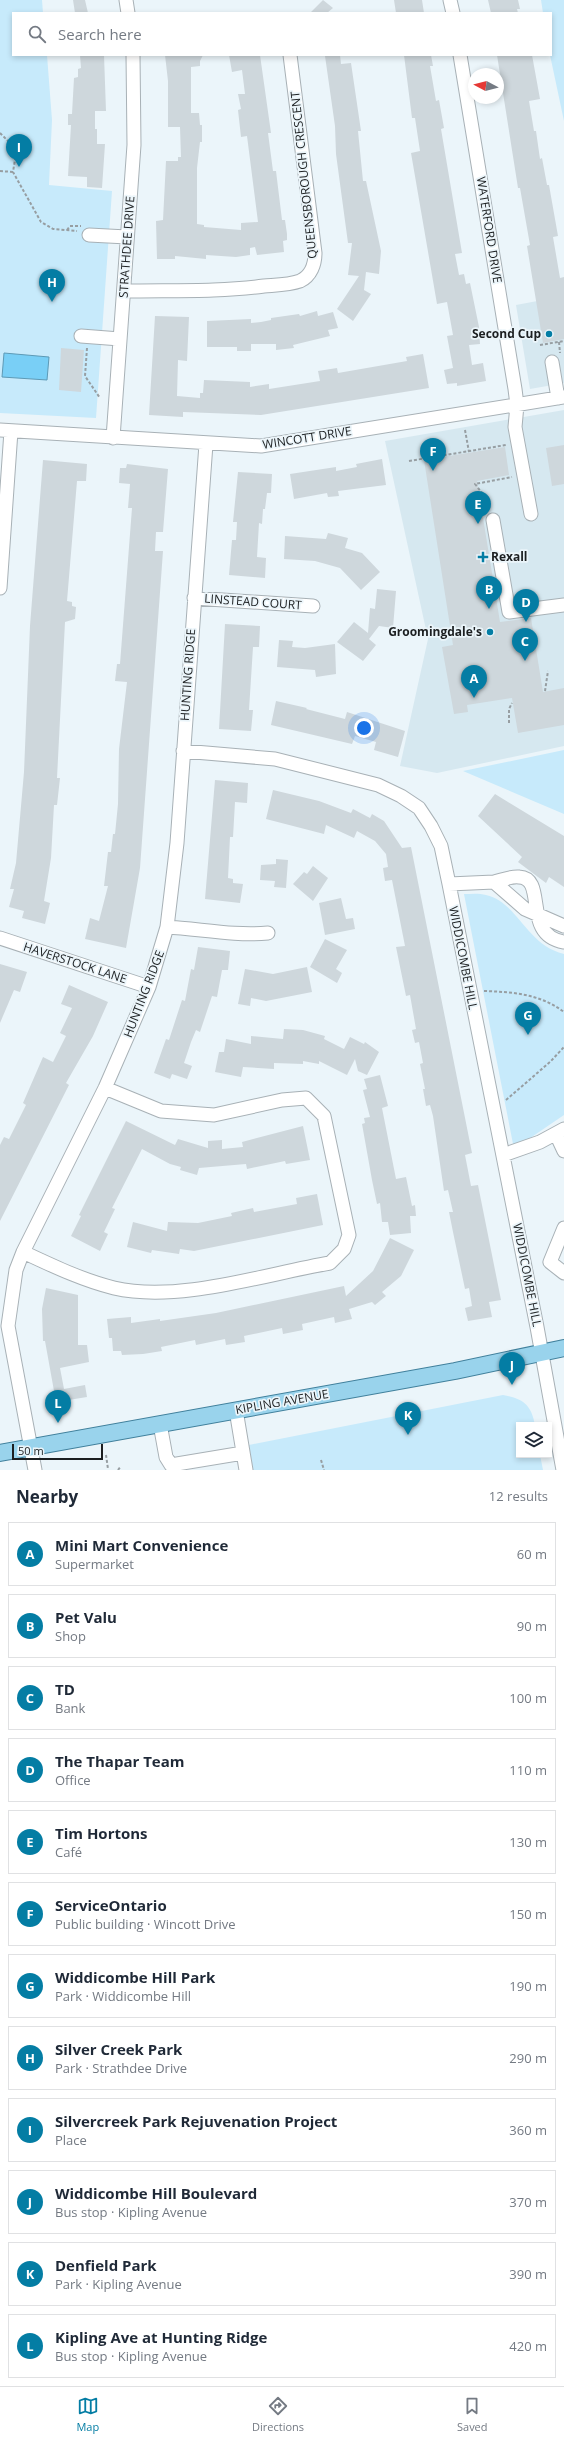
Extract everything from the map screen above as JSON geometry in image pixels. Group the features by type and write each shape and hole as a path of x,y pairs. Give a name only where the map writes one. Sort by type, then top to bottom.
{"main road":[{"name":"KIPLING AVENUE","path":"0,1453 564,1348"}],"street":[{"path":"126,0 128,12"},
{"path":"450,0 453,12"},
{"name":"STRATHDEE DRIVE","path":"113,438 134,145 132,56"},
{"name":"QUEENSBOROUGH CRESCENT","path":"124,291 241,289 290,284 301,280 309,274 315,263 316,253 290,56"},
{"name":"WATERFORD DRIVE","path":"460,56 517,405 515,427 531,514"},
{"path":"89,235 128,237"},
{"path":"85,336 120,340"},
{"path":"552,362 561,398"},
{"name":"WINCOTT DRIVE","path":"6,431 206,444 261,446 561,398"},
{"path":"0,588 6,431"},
{"name":"HUNTING RIDGE","path":"35,1470 8,1326 16,1270 23,1252 105,1088 149,987 167,927 177,843 206,444"},
{"path":"493,520 509,612 564,605"},
{"name":"LINSTEAD COURT","path":"194,598 313,606"},
{"name":"WIDDICOMBE HILL","path":"183,751 275,759 378,785 402,796 418,808 431,826 441,846 449,884 542,1353 562,1470"},
{"path":"449,884 494,882 520,877 529,881 534,891 538,916 542,929 548,938 564,942"},
{"path":"494,882 526,910 564,926"},
{"path":"167,927 195,928 241,936 268,933"},
{"name":"HAVERSTOCK LANE","path":"0,938 149,987"},
{"path":"23,1252 76,1277 115,1288 150,1292 201,1288 330,1263 344,1249 349,1235 324,1116 306,1098 282,1100 214,1115 161,1111 105,1088"},
{"path":"503,1155 560,1132 564,1151"},
{"path":"564,1228 550,1262 564,1273"},
{"path":"236,1410 246,1470"},
{"path":"160,1424 166,1457 171,1465 243,1453"}],"path":[{"path":"0,133 14,147 16,153 13,172 44,226 89,235"},
{"path":"0,171 13,172"},
{"path":"85,336 85,376 100,398"},
{"path":"540,345 564,341"},
{"path":"465,430 469,452"},
{"path":"505,439 507,452"},
{"path":"408,461 506,445"},
{"path":"490,502 475,484 512,478 511,471"},
{"path":"545,691 548,671"},
{"path":"510,723 509,709 512,702"},
{"path":"484,991 537,997 554,1004 564,1012"},
{"path":"506,1100 550,1062 564,1047"},
{"path":"106,1455 108,1469"},
{"path":"320,1460 324,1470"},
{"path":"118,1470 121,1466"}],"shaded area":[{"path":"0,0 42,0 43,12 12,12 12,56 47,56 52,120 49,185 112,191 96,418 0,413"},
{"path":"541,0 564,0 564,121 550,56 552,56 552,12 543,12"},
{"path":"564,296 564,383 530,389 516,305"},
{"path":"564,410 564,746 437,773 400,766 428,639 385,441"},
{"path":"564,750 564,814 463,771"},
{"path":"464,894 483,894 497,899 507,906 540,942 551,949 564,954 564,1115 514,1149"},
{"path":"503,1395 516,1398 525,1404 531,1412 534,1422 516,1422 516,1458 541,1458 543,1470 253,1470 249,1445"}],"water":[{"path":"4,353 49,357 47,380 2,377"}],"building":[{"path":"73,0 85,0 88,12 75,12"},
{"path":"323,0 333,8 328,12 311,12"},
{"path":"394,0 422,0 424,12 396,12"},
{"path":"488,0 518,0 520,9 517,9 518,12 491,12"},
{"path":"80,56 104,56 106,111 95,111 97,144 105,144 102,188 87,187 87,177 68,176 71,125 68,125 68,114 72,114 74,78 78,77 78,69 81,68"},
{"path":"165,56 202,56 200,61 200,66 191,67 191,113 199,113 200,125 202,125 202,142 200,142 197,168 197,224 204,225 204,227 241,230 241,223 258,222 247,136 241,137 238,110 241,109 238,94 245,94 242,70 232,72 229,56 260,56 271,133 268,133 273,171 276,171 282,220 285,220 287,234 287,240 283,241 284,252 257,255 255,247 250,248 250,255 236,257 206,255 206,259 175,256 175,259 157,259 156,221 163,220 166,161 178,161 178,157 181,157 180,127 168,127 168,81"},
{"path":"325,56 340,56 341,64 351,63 361,131 358,131 363,181 366,181 381,251 379,274 366,272 364,290 371,294 353,321 337,309 359,276 348,275 352,243 348,243 336,154 335,126"},
{"path":"404,56 431,56 433,66 430,66 436,101 439,100 444,128 441,129 462,253 455,254 459,275 464,274 466,284 470,283 479,327 480,344 469,345 472,365 483,363 486,381 457,386 457,383 447,384 444,370 453,368 447,336 453,335 447,302 437,304 411,153 420,151 415,118 412,118"},
{"path":"497,56 532,56 540,99 529,101 534,131 536,131 540,159 542,158 547,185 549,185 558,236 553,237 560,278 564,277 564,339 543,343 527,246 530,245 520,188 518,188 504,99 504,68 499,68"},
{"path":"317,311 318,316 333,312 338,328 328,330 330,336 293,345 294,348 276,350 276,344 251,344 251,351 237,351 237,347 207,347 207,321 251,319 251,323 271,320 271,318 299,314 300,316"},
{"path":"155,316 189,317 187,361 178,360 177,396 200,398 200,393 203,393 204,380 250,382 250,387 269,384 269,389 320,381 318,371 337,368 338,373 407,361 406,357 423,354 429,388 261,415 183,412 183,417 149,415"},
{"path":"61,348 84,350 81,392 59,390"},
{"path":"564,445 564,484 552,486 546,448"},
{"path":"505,447 509,475 477,481 500,622 531,618 543,692 564,688 564,725 518,733 512,698 467,705 468,712 454,714 442,647 453,645 424,460"},
{"path":"382,459 386,485 338,491 339,496 328,497 327,493 294,499 290,474 336,467 336,471 357,467 356,464"},
{"path":"43,460 87,464 86,481 77,481 67,601 72,602 72,606 76,607 75,619 65,622 57,778 60,778 57,805 54,805 51,858 44,901 50,903 45,924 22,918 24,911 9,907 14,889 10,889 16,863 24,772 30,626"},
{"path":"127,464 168,469 163,532 156,532 155,551 163,551 140,868 126,948 85,939 90,918 99,921 108,886 104,886 108,852 111,852 113,834 115,834 118,804 119,749 127,682 115,681 117,664 120,664 132,508 128,508 130,484 119,483 120,468 126,468"},
{"path":"238,472 272,474 271,493 267,493 265,509 263,509 262,524 259,523 257,557 266,558 265,578 229,575 232,540 236,540 237,522 233,522"},
{"path":"328,533 348,538 345,548 362,553 380,572 361,590 340,568 315,561 284,559 285,536 326,539"},
{"path":"377,589 396,591 393,628 379,626 369,639 376,645 363,661 337,642 354,622 368,633 370,608 375,609"},
{"path":"225,624 260,626 259,647 253,647 249,710 253,710 251,731 219,729"},
{"path":"279,640 293,641 292,647 305,648 335,644 336,674 316,677 315,670 277,667"},
{"path":"276,701 345,719 347,712 405,731 398,757 374,750 376,742 355,736 352,744 271,725"},
{"path":"215,780 248,783 247,803 235,802 233,837 230,837 228,878 233,879 233,883 243,884 240,903 205,899"},
{"path":"273,790 319,801 351,813 353,809 370,818 372,814 384,821 402,848 411,847 472,1153 465,1155 471,1186 478,1185 501,1300 489,1302 492,1317 468,1321 465,1308 472,1306 469,1288 465,1289 449,1212 453,1212 448,1190 444,1191 433,1116 430,1105 426,1106 423,1089 425,1089 420,1064 423,1063 419,1042 415,1043 412,1030 416,1029 410,995 406,996 396,947 405,946 392,880 385,881 383,868 388,867 386,854 375,841 357,831 354,838 326,825 324,834 266,819"},
{"path":"495,794 564,836 564,887 549,877 546,883 518,862 522,857 478,816"},
{"path":"276,859 288,860 286,888 274,887 275,881 260,880 261,865 276,864"},
{"path":"313,866 328,878 313,901 293,884 304,872 307,874"},
{"path":"341,898 346,919 353,918 355,929 325,935 319,903"},
{"path":"325,939 347,950 336,969 342,973 337,983 310,967"},
{"path":"198,947 230,951 228,970 222,970 217,997 212,996 200,1032 196,1030 191,1042 184,1063 192,1066 187,1079 172,1074 170,1079 154,1073 166,1039 169,1040 182,1000 185,1001 191,969 194,970"},
{"path":"0,964 27,972 20,992 14,990 0,1023"},
{"path":"307,967 312,992 266,1001 251,998 250,1006 238,1004 245,969 273,974"},
{"path":"69,985 108,1002 93,1036 66,1083 69,1085 0,1221 0,1145 4,1137 9,1139 26,1105 23,1103 43,1057 53,1062 66,1036 60,1033 72,1008 61,1004"},
{"path":"284,1029 303,1030 325,1036 324,1039 344,1049 350,1037 364,1044 365,1042 379,1052 367,1075 358,1071 355,1059 347,1075 319,1061 319,1064 303,1061 303,1064 274,1063 274,1069 243,1067 241,1077 215,1072 219,1052 224,1052 226,1039 251,1044 251,1036 283,1039"},
{"path":"380,1075 388,1106 382,1108 396,1179 406,1177 412,1206 415,1205 416,1216 410,1216 411,1233 390,1235 388,1222 382,1222 380,1203 377,1204 372,1180 362,1124 365,1123 364,1118 370,1117 363,1090 367,1089 364,1079"},
{"path":"126,1121 175,1145 178,1139 208,1148 208,1141 222,1140 222,1149 243,1147 242,1142 303,1126 310,1160 286,1164 285,1161 247,1169 246,1164 199,1168 197,1175 180,1170 181,1167 170,1164 142,1149 112,1208 115,1209 104,1232 108,1234 100,1251 71,1236 81,1216 79,1215"},
{"path":"317,1194 323,1225 194,1251 180,1249 179,1254 152,1250 151,1253 127,1247 133,1222 167,1231 168,1222 198,1223 232,1216 231,1213 253,1208 254,1212 297,1204 296,1198"},
{"path":"390,1238 414,1250 401,1276 382,1292 386,1296 375,1305 372,1302 349,1309 352,1319 335,1323 334,1317 302,1324 303,1330 283,1334 282,1328 244,1336 245,1342 226,1345 225,1339 196,1345 195,1340 161,1347 162,1351 143,1354 122,1355 121,1351 113,1351 112,1338 109,1338 107,1319 131,1317 131,1323 160,1319 160,1321 216,1313 344,1286 346,1296 373,1271"},
{"path":"46,1288 78,1295 78,1345 87,1345 89,1362 60,1368 64,1389 85,1385 87,1397 56,1402 45,1341 43,1341 42,1309"}],"place":[{"name":"Silvercreek Park Rejuvenation Project","path":"19,167"},
{"name":"Silver Creek Park","path":"52,302"},
{"name":"Second Cup","path":"549,334"},
{"name":"ServiceOntario","path":"433,471"},
{"name":"Tim Hortons","path":"478,524"},
{"name":"Rexall","path":"483,557"},
{"name":"Pet Valu","path":"489,609"},
{"name":"The Thapar Team","path":"526,622"},
{"name":"Groomingdale's","path":"490,632"},
{"name":"TD","path":"525,661"},
{"name":"Mini Mart Convenience","path":"474,698"},
{"name":"Widdicombe Hill Park","path":"528,1035"},
{"name":"Widdicombe Hill Boulevard","path":"512,1385"},
{"name":"Kipling Ave at Hunting Ridge","path":"58,1423"},
{"name":"Denfield Park","path":"408,1435"}]}
